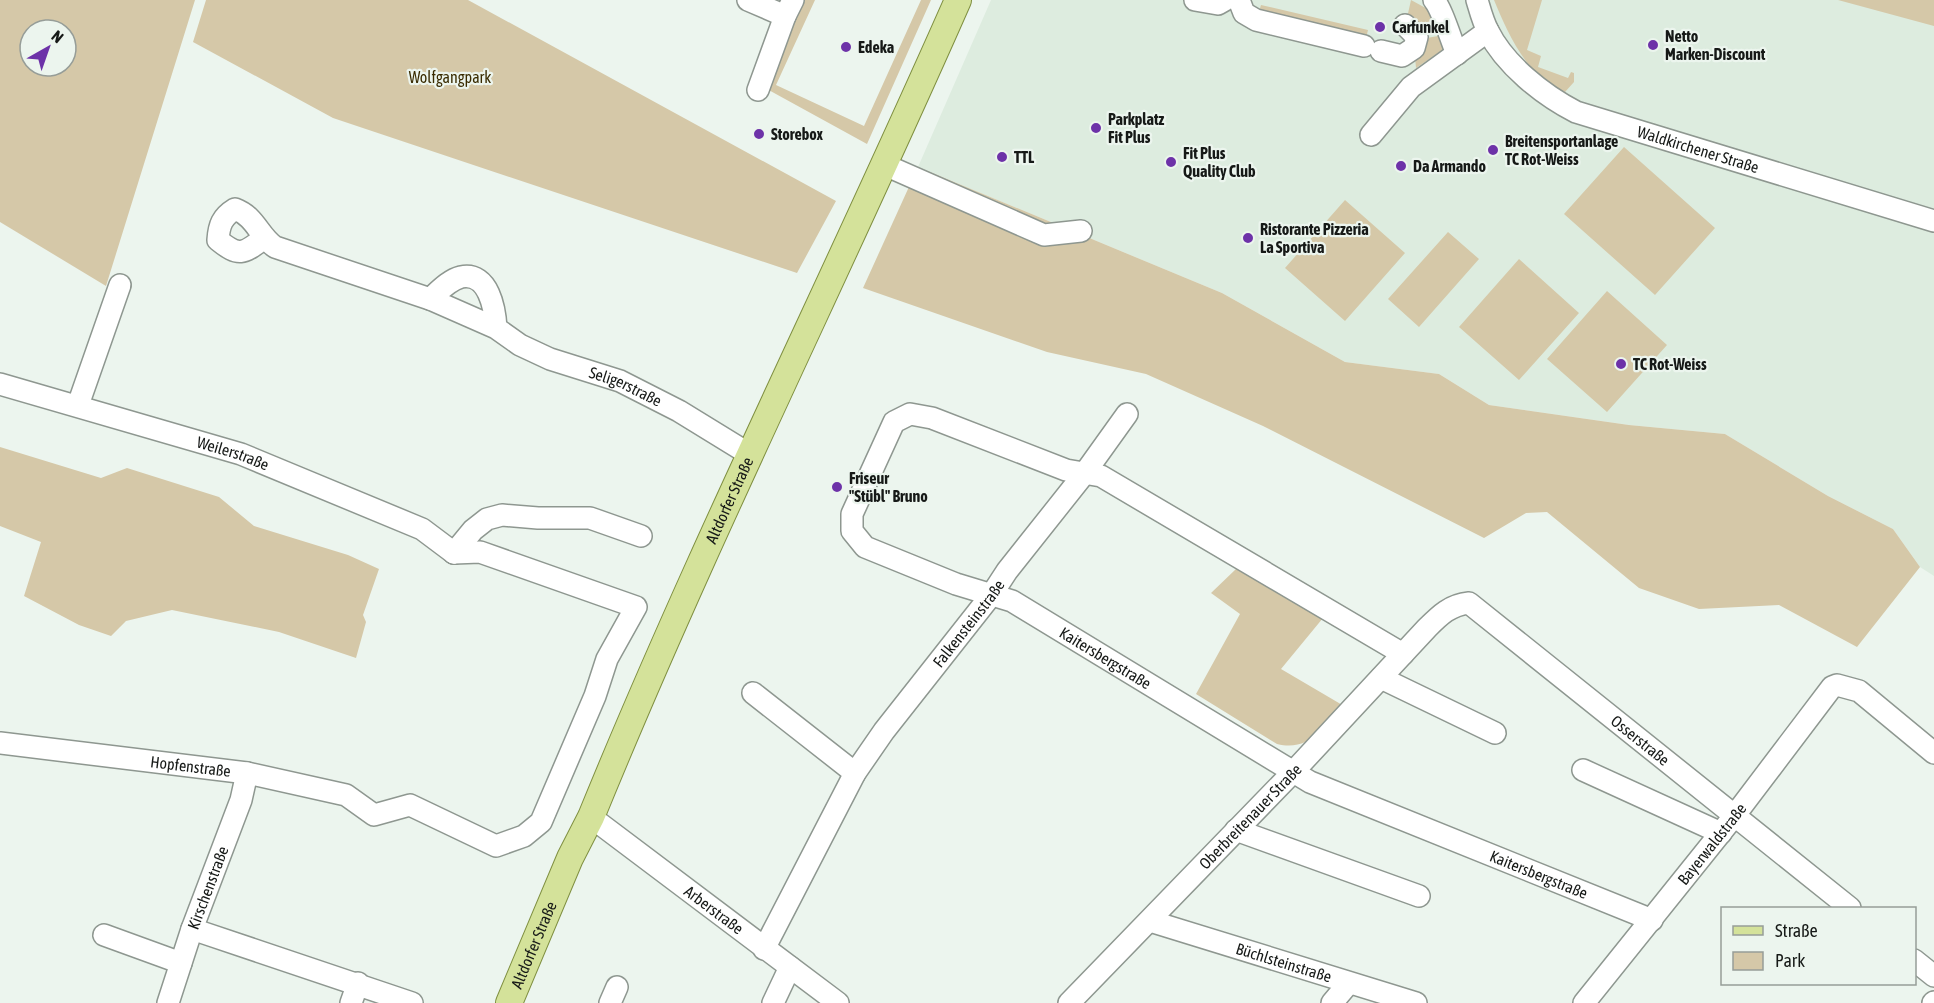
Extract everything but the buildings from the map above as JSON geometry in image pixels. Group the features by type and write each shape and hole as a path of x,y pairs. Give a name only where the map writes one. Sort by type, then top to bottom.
{"main road":[{"name":"Altdorfer Straße","path":"509,1003 570,858 591,817 749,454 885,165 958,0"}],"street":[{"path":"748,0 789,8 758,90"},
{"path":"1195,0 1218,4 1225,0"},
{"path":"1239,0 1244,13 1256,20 1406,55 1414,48 1411,31 1445,27"},
{"path":"1435,0 1457,54"},
{"name":"Waldkirchener Straße","path":"1477,0 1488,31 1536,88 1576,112 1934,221"},
{"path":"1371,135 1411,87 1488,31"},
{"path":"885,165 1044,235 1081,231"},
{"name":"Seligerstraße","path":"263,239 275,247 310,261 430,299 496,328 520,345 550,359 620,381 688,416 749,454"},
{"path":"430,299 449,283 462,277 473,278 488,291 495,309 496,328"},
{"path":"78,405 120,285"},
{"name":"Weilerstraße","path":"0,384 241,454 422,529 454,554"},
{"name":"Kaitersbergstraße","path":"1084,474 1066,470 932,418 910,414 894,422 852,514 852,531 865,547 956,584 1012,601 1310,782 1652,920"},
{"name":"Falkensteinstraße","path":"764,949 855,773 884,731 1084,474 1127,414"},
{"path":"1084,474 1101,476 1403,654"},
{"path":"454,554 473,530 487,519 502,514 538,518 590,518 641,536"},
{"name":"Hopfenstraße","path":"0,742 247,773 346,795 374,814 410,806 496,846 524,836 541,822 595,696 607,658 636,607 480,552 454,554"},
{"name":"Osserstraße","path":"1427,628 1444,611 1458,604 1469,603 1848,907"},
{"name":"Oberbreitenauer Straße","path":"1069,1003 1294,771 1427,628"},
{"path":"1381,678 1495,733"},
{"name":"Bayerwaldstraße","path":"1584,1003 1735,815 1826,692 1837,684 1859,691 1934,753"},
{"path":"753,693 855,773"},
{"path":"1583,770 1720,833"},
{"name":"Kirschenstraße","path":"168,1003 192,929 241,800 247,773"},
{"name":"Arberstraße","path":"591,817 838,1003"},
{"path":"1236,830 1419,896"},
{"name":"Büchlsteinstraße","path":"1150,921 1348,984 1416,1003"},
{"path":"192,929 412,1003"},
{"path":"104,935 181,963"},
{"path":"1916,962 1934,976"},
{"path":"772,1003 790,967"},
{"path":"351,1003 358,983"},
{"path":"1332,1003 1348,984"}],"shaded area":[{"path":"991,0 1934,0 1934,576 1920,567 1893,529 1828,496 1725,434 1629,425 1489,405 1439,374 1345,362 1222,293 918,167"}],"green space":[{"path":"0,0 195,0 106,286 0,222"},
{"name":"Wolfgangpark","path":"206,0 468,0 836,201 797,273 333,118 193,42"},
{"path":"804,0 815,0 776,85 864,126 921,0 931,0 867,144 765,88"},
{"path":"1411,0 1433,12 1435,26 1424,29 1421,24 1407,18"},
{"path":"1494,0 1542,0 1527,50 1541,56 1538,67 1568,78 1571,72 1574,73 1574,82 1565,92 1552,86 1530,66 1513,40"},
{"path":"1838,0 1934,0 1934,26"},
{"path":"1261,5 1368,30 1365,42 1258,15"},
{"path":"1441,37 1444,47 1416,68 1415,57 1425,49 1427,38"},
{"path":"1624,147 1715,228 1655,295 1564,214"},
{"path":"918,167 1222,293 1345,362 1439,374 1489,405 1629,425 1725,434 1828,496 1893,529 1920,567 1857,647 1779,605 1699,609 1639,588 1547,512 1526,513 1484,538 1263,426 1146,374 1047,352 863,288"},
{"path":"1345,200 1405,253 1345,321 1285,268"},
{"path":"1448,232 1479,259 1419,327 1388,299"},
{"path":"1519,259 1579,313 1519,380 1459,327"},
{"path":"1607,291 1667,345 1607,412 1547,359"},
{"path":"0,447 101,478 127,468 219,497 254,526 348,555 379,569 363,615 366,622 356,658 279,632 172,610 126,621 111,636 79,625 24,596 41,542 0,526"},
{"path":"1236,569 1323,618 1281,669 1344,706 1315,736 1307,741 1288,746 1277,744 1196,694 1240,614 1211,593"}],"place":[{"name":"Carfunkel","path":"1380,27"},
{"name":"Netto Marken-Discount","path":"1653,45"},
{"name":"Edeka","path":"846,47"},
{"name":"Parkplatz Fit Plus","path":"1096,128"},
{"name":"Storebox","path":"759,134"},
{"name":"Breitensportanlage TC Rot-Weiss","path":"1493,150"},
{"name":"TTL","path":"1002,157"},
{"name":"Fit Plus Quality Club","path":"1171,162"},
{"name":"Da Armando","path":"1401,166"},
{"name":"Ristorante Pizzeria La Sportiva","path":"1248,238"},
{"name":"TC Rot-Weiss","path":"1621,364"},
{"name":"Friseur \"Stübl\" Bruno","path":"837,487"}]}
